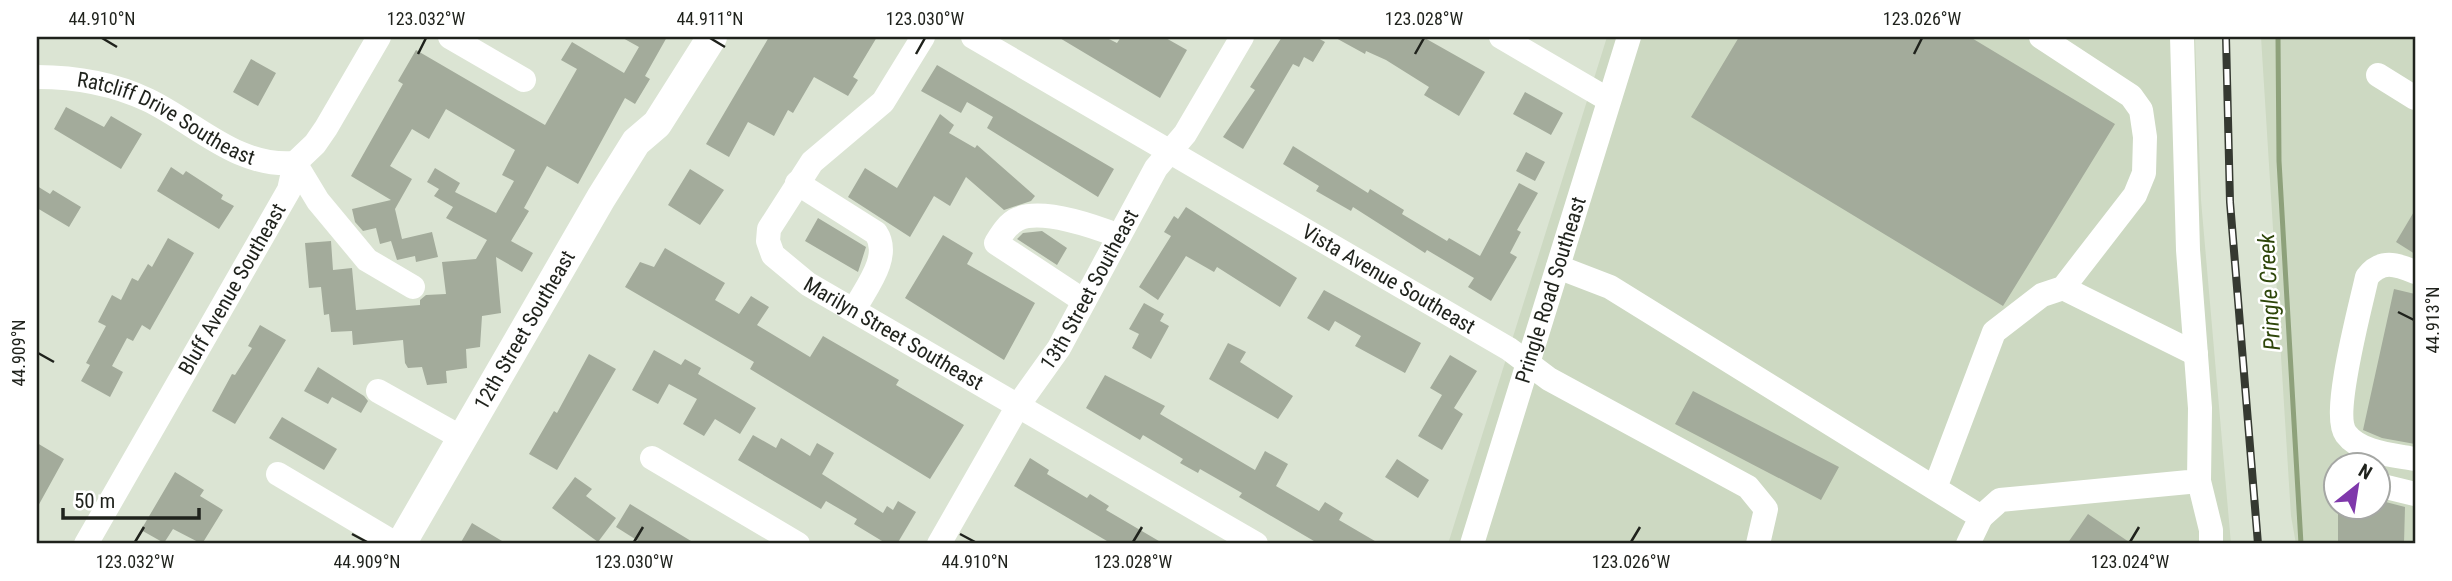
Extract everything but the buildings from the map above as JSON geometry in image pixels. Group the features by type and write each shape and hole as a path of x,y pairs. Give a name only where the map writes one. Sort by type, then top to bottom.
{"main road":[{"name":"12th Street Southeast","path":"399,544 629,153 636,142 657,124 712,37"},
{"name":"12th Street Southeast","path":"421,544 651,150 657,124"}],"street":[{"name":"Bluff Avenue Southeast","path":"86,544 289,190 295,163 315,144 326,128 379,37"},
{"path":"450,37 524,80"},
{"name":"Marilyn Street Southeast","path":"923,37 883,102 813,162 797,183 769,229 768,241 773,255 808,284 1019,404 1256,544"},
{"name":"Vista Avenue Southeast","path":"973,37 1509,349 1549,379 1748,487 1766,509 1758,544"},
{"name":"13th Street Southeast","path":"939,544 1019,404 1059,348 1156,168 1185,134 1242,37"},
{"path":"1501,37 1609,100"},
{"name":"Pringle Road Southeast","path":"1472,544 1629,37"},
{"path":"1934,488 1994,332 2042,295 2063,288 2135,195 2144,173 2145,137 2141,110 2131,96 2041,37"},
{"path":"2182,37 2188,250 2200,408 2199,481 2211,530 2211,544"},
{"path":"2378,75 2415,98"},
{"name":"Ratcliff Drive Southeast","path":"37,77 93,81 126,90 150,101 238,154 257,161 295,163"},
{"path":"295,163 318,201 367,260 413,287"},
{"path":"797,183 876,233 881,241 880,260 854,310"},
{"path":"1084,301 996,243 1018,219 1037,216 1096,227 1119,236"},
{"path":"2415,272 2384,264 2375,267 2367,277 2339,410 2346,434 2355,443 2415,459"},
{"path":"1558,267 1610,288 1981,517"},
{"path":"2063,288 2196,354"},
{"path":"378,391 462,438"},
{"path":"652,458 798,544"},
{"path":"278,474 399,544"},
{"path":"1968,544 1981,517 2000,500 2199,481"},
{"path":"2392,488 2415,494"}],"shaded area":[{"path":"1607,37 2195,37 2201,200 2231,544 1448,544"},
{"path":"2261,37 2415,37 2415,544 2296,544 2291,516"}],"waterway":[{"name":"Pringle Creek","path":"2278,37 2279,161 2301,544"}],"railway":[{"path":"2226,37 2230,202 2258,544"}]}
